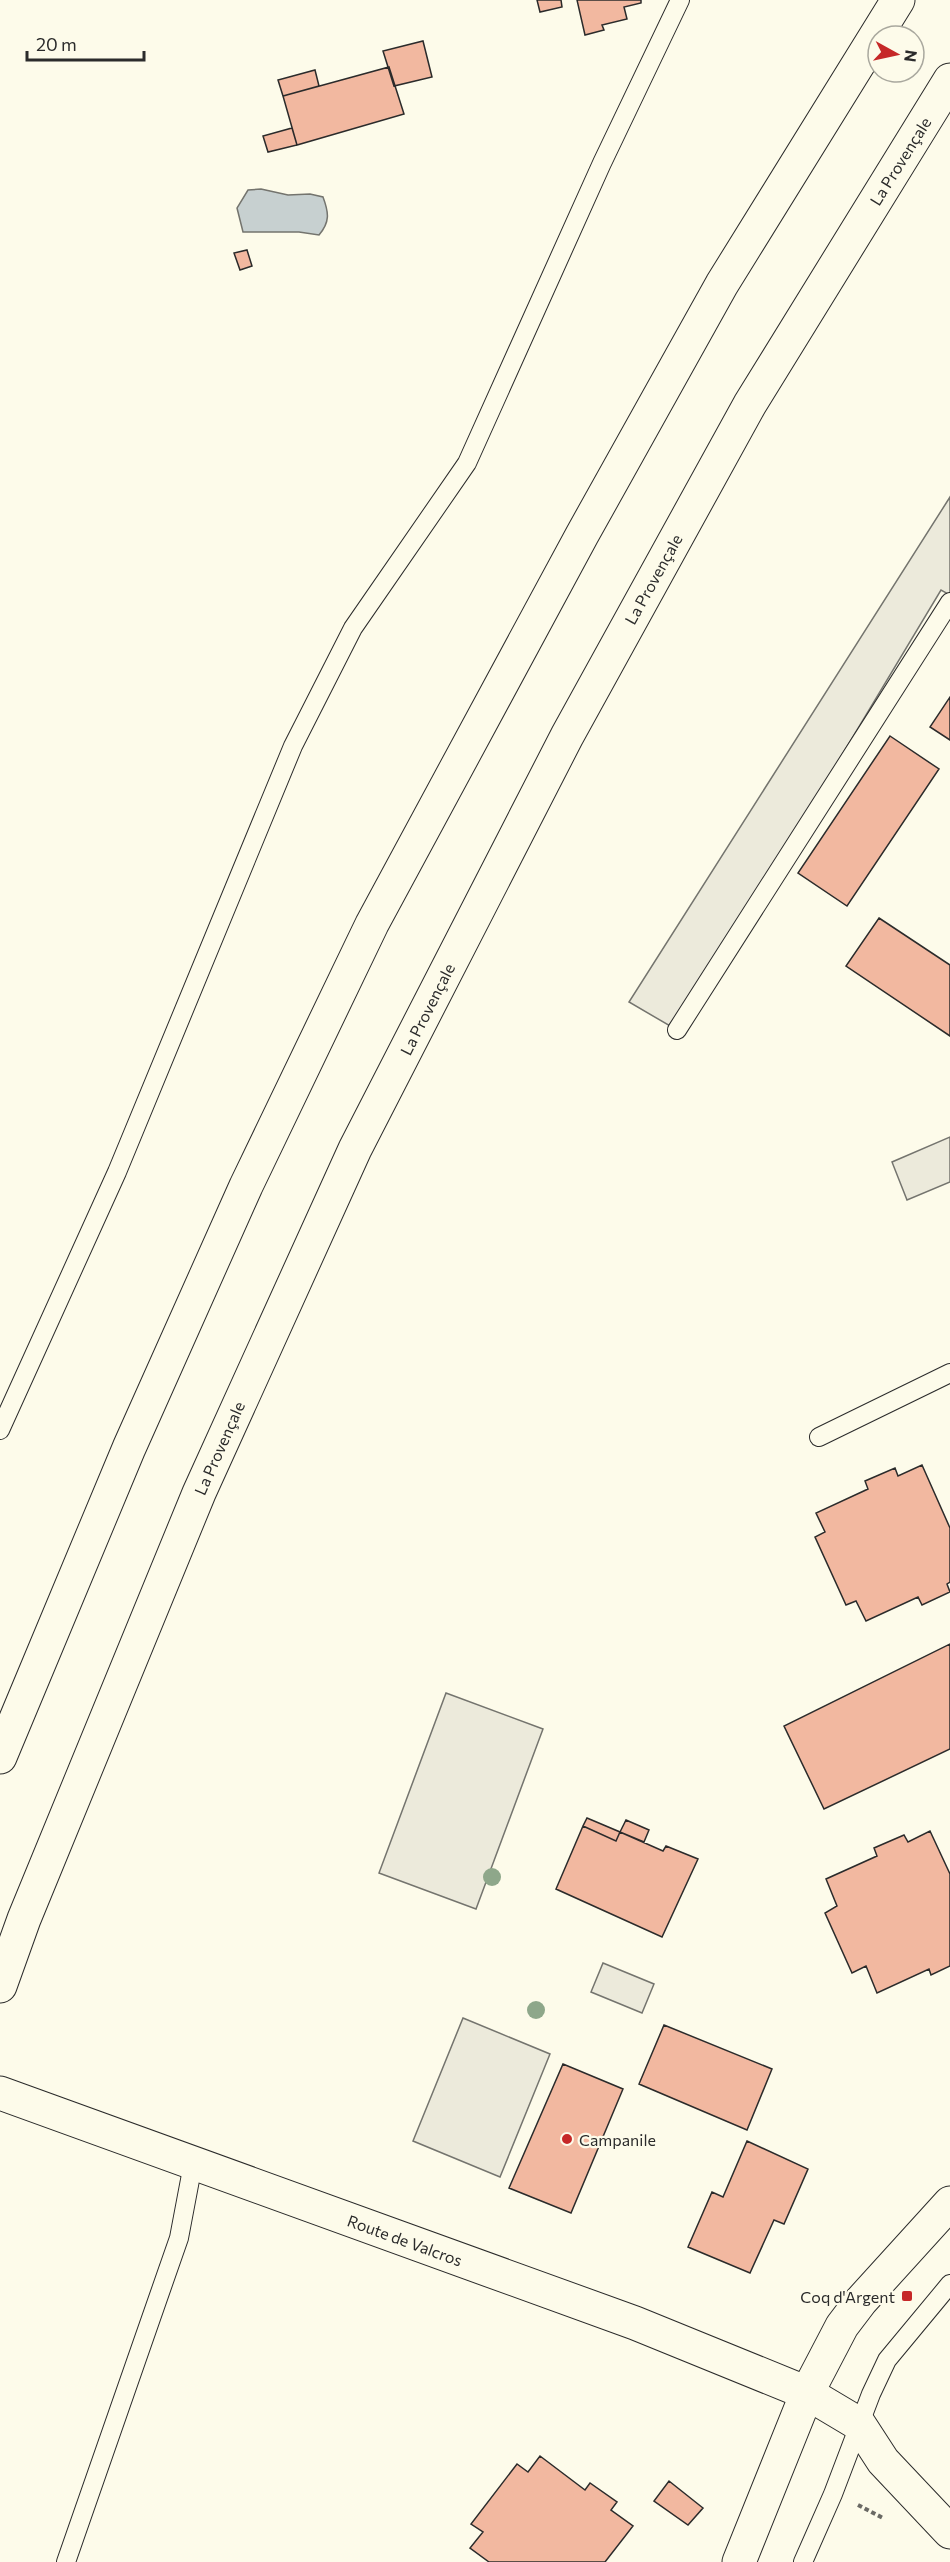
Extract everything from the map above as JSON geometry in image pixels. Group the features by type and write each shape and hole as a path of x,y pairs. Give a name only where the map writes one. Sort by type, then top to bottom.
{"main road":[{"path":"0,1757 129,1448 236,1208 372,924 576,546 722,284 898,0"},
{"name":"La Provençale","path":"0,1986 24,1919 199,1493 356,1149 567,736 750,404 950,80"},
{"name":"Route de Valcros","path":"0,2093 635,2324 807,2393 859,2424"},
{"path":"739,2562 807,2393 849,2318 950,2202"},
{"path":"859,2424 883,2461 950,2532"}],"lane":[{"path":"0,1430 117,1172 292,746 353,628 467,463 602,163 680,0"},
{"path":"677,1030 950,602"},
{"path":"819,1437 950,1373"},
{"path":"66,2562 179,2238 193,2164"},
{"path":"803,2562 887,2360 950,2284"}],"path":[{"path":"833,2493 880,2516 889,2523"}],"shaded area":[{"path":"261,189 288,195 310,194 323,197 327,217 323,230 319,235 299,232 243,232 237,208 248,190"},
{"path":"950,497 950,595 941,590 677,1030 629,1002"},
{"path":"950,1137 950,1182 907,1200 892,1162"},
{"path":"446,1693 543,1729 476,1909 379,1873"},
{"path":"603,1963 654,1984 642,2013 591,1992"},
{"path":"463,2018 550,2054 500,2177 413,2141"}],"building":[{"path":"537,0 561,0 562,7 540,12"},
{"path":"577,0 641,0 641,3 624,7 627,19 602,25 604,30 585,35"},
{"path":"423,41 432,77 394,86 383,51"},
{"path":"389,67 404,114 297,145 283,96"},
{"path":"315,70 319,86 283,96 278,80"},
{"path":"292,128 297,145 268,152 263,136"},
{"path":"247,250 252,266 240,270 234,253"},
{"path":"950,697 950,740 930,727"},
{"path":"890,736 939,769 847,906 798,873"},
{"path":"879,918 950,965 950,1036 846,966"},
{"path":"922,1465 950,1528 950,1582 947,1584 950,1592 922,1605 918,1597 866,1621 856,1601 846,1605 815,1537 825,1532 816,1513 868,1489 865,1481 895,1468 898,1476"},
{"path":"950,1644 950,1749 824,1809 784,1726"},
{"path":"587,1818 620,1832 616,1841 583,1826"},
{"path":"626,1820 649,1830 644,1842 620,1832"},
{"path":"583,1826 616,1841 620,1832 663,1851 666,1846 698,1859 662,1937 556,1889"},
{"path":"930,1831 950,1874 950,1966 931,1975 929,1969 877,1993 866,1966 852,1973 825,1913 837,1906 826,1879 877,1856 874,1848 904,1835 908,1842"},
{"path":"664,2025 772,2069 747,2130 639,2084"},
{"name":"Campanile","path":"563,2064 623,2089 571,2213 509,2188"},
{"path":"747,2141 808,2169 784,2224 774,2220 750,2273 688,2247 712,2192 723,2197"},
{"path":"540,2456 585,2490 590,2483 617,2502 611,2510 633,2526 605,2562 489,2562 470,2548 483,2532 471,2524 517,2464 528,2472"},
{"path":"669,2481 703,2508 688,2525 654,2501"}],"place":[{"name":"Campanile","path":"567,2139"},
{"name":"Coq d'Argent","path":"907,2296"}]}
